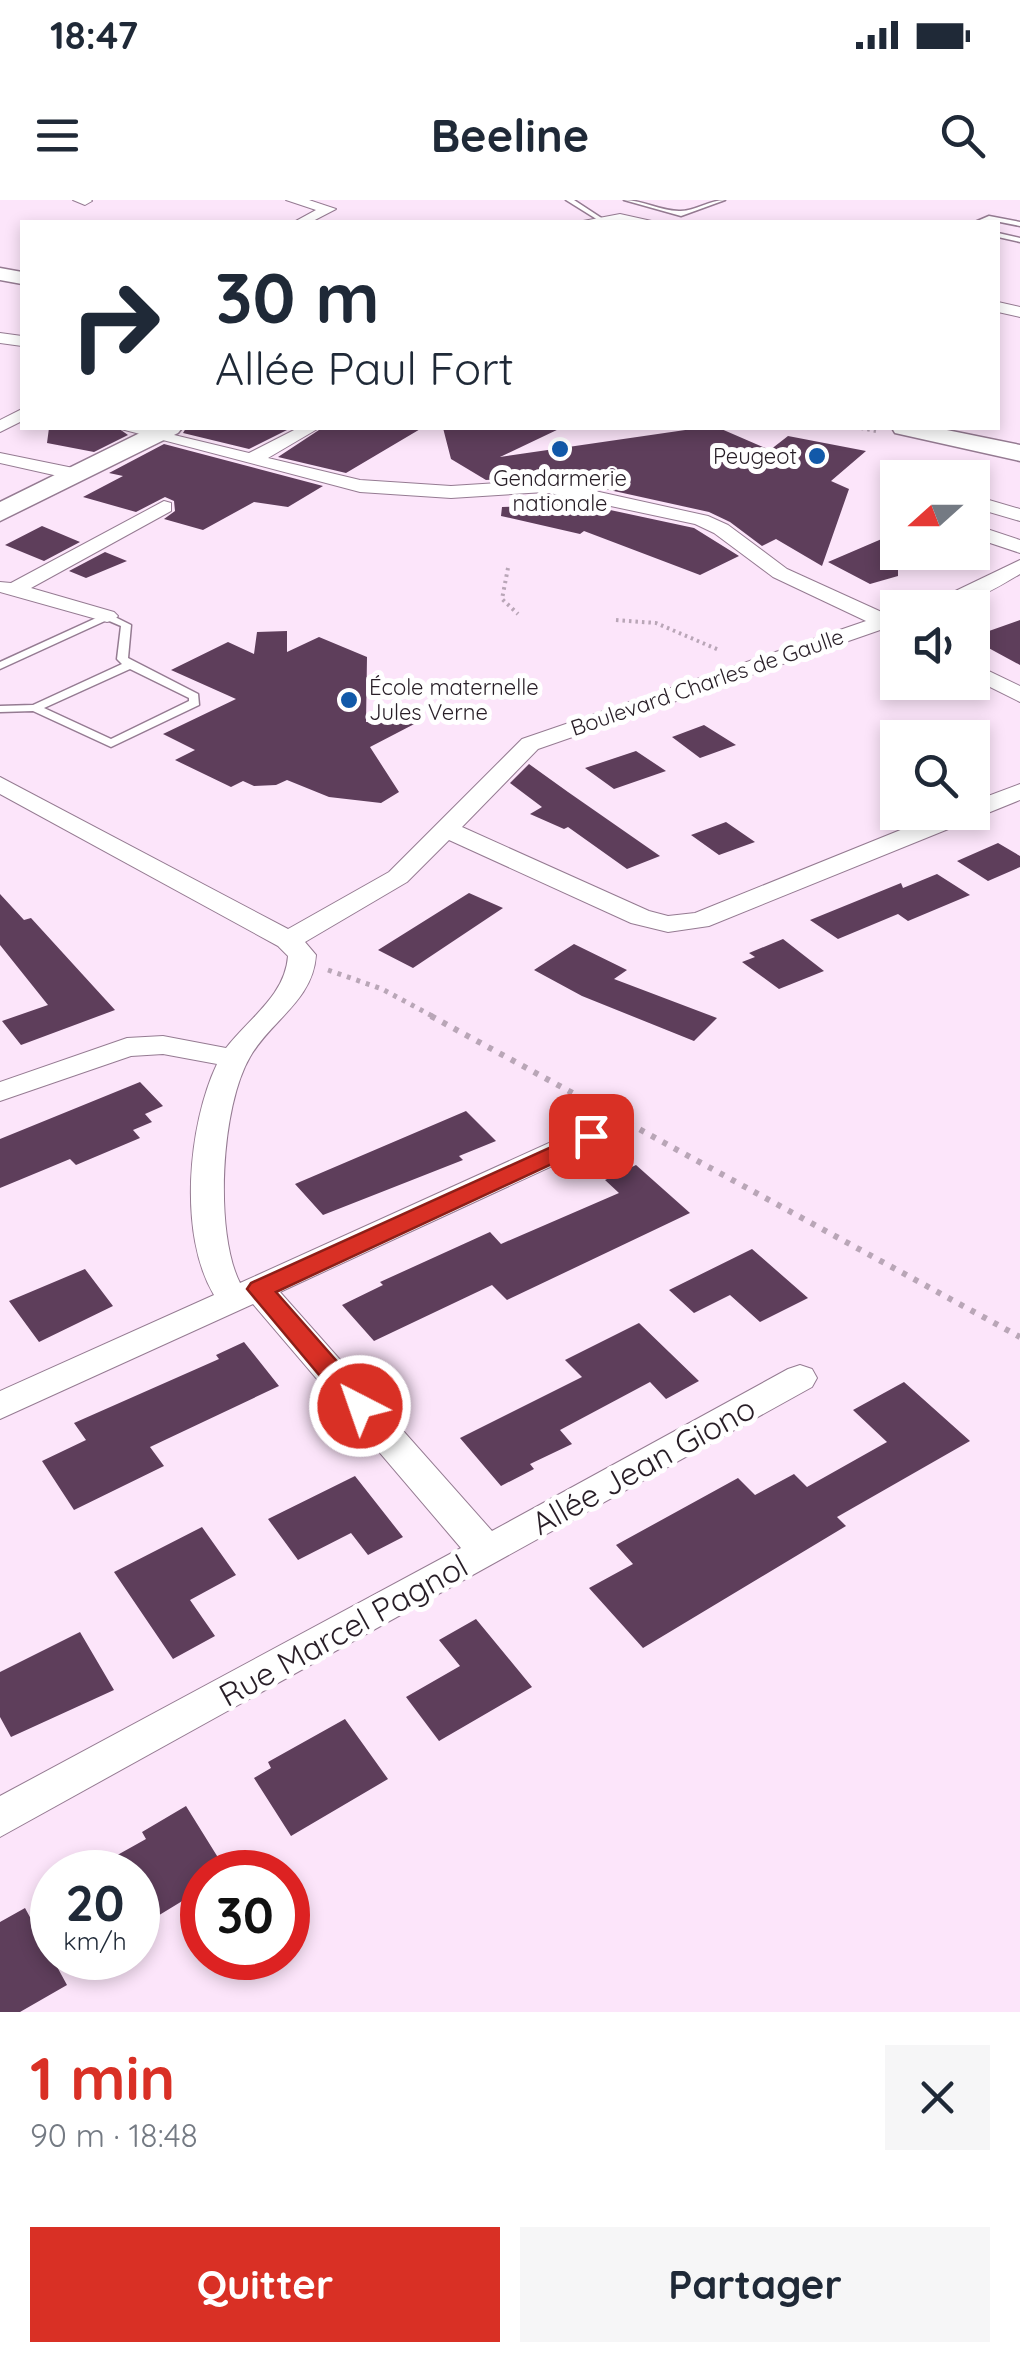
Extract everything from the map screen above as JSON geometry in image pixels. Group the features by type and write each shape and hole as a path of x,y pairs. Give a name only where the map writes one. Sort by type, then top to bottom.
{"street":[{"path":"293,200 329,210 306,220"},
{"path":"0,495 64,471 147,430 329,480 396,490 451,492 545,486 701,520 722,529 780,573 880,617"},
{"path":"252,459 306,430"},
{"path":"914,430 1020,452"},
{"path":"971,430 1020,440"},
{"path":"0,458 64,471"},
{"path":"0,514 64,471"},
{"path":"990,506 1020,515"},
{"path":"6,588 164,507"},
{"path":"990,537 1020,548"},
{"path":"978,590 1020,566"},
{"path":"6,588 107,616"},
{"name":"Boulevard Charles de Gaulle","path":"296,952 398,877 519,754 543,738 880,627"},
{"path":"990,679 1020,695"},
{"path":"0,784 296,952 295,984 234,1058 163,1045 127,1047 0,1092"},
{"path":"990,804 1020,792"},
{"path":"446,829 625,911 652,922 678,924 700,920 925,830"},
{"name":"Rue Marcel Pagnol","path":"0,1818 487,1552 247,1294 217,1270 206,1224 223,1092 234,1058"},
{"path":"0,1406 591,1136"},
{"name":"Allée Jean Giono","path":"487,1552 800,1378"}],"lane":[{"path":"569,200 592,220"},
{"path":"627,200 680,214 722,200"},
{"path":"0,666 107,616 126,625 122,660 194,696 195,703 112,743 34,708"},
{"path":"0,709 34,708 130,666"}],"path":[{"path":"508,568 502,599 518,614"},
{"path":"616,620 656,623 756,666"},
{"path":"296,952 382,989 1020,1337"}],"building":[{"path":"49,430 121,430 128,435 94,452 47,443"},
{"path":"185,430 287,430 249,449 183,433"},
{"path":"319,430 419,430 346,473 278,457"},
{"path":"444,430 557,430 500,457 685,430 724,430 770,450 788,436 866,451 831,481 849,489 822,566 776,539 762,546 709,512 546,476 486,480 451,459"},
{"path":"164,444 323,486 288,507 254,502 203,530 164,519 175,511 174,501 165,497 136,512 83,497 123,476 109,473"},
{"path":"545,496 694,528 739,556 700,575 584,531 580,534 501,516 502,507 528,506 515,498"},
{"path":"42,526 80,542 44,561 5,545"},
{"path":"880,540 880,570 898,570 898,576 870,584 828,562"},
{"path":"105,552 127,561 86,578 69,571"},
{"path":"1020,620 1020,665 990,649 990,631"},
{"path":"287,631 287,652 319,637 367,657 366,722 422,720 370,747 399,792 381,803 329,797 287,780 254,786 243,781 231,787 175,760 195,750 163,734 236,699 171,670 228,642 254,654 257,632"},
{"path":"704,725 736,745 700,758 672,737"},
{"path":"636,751 666,771 614,789 585,768"},
{"path":"529,764 660,856 627,869 568,827 564,829 530,814 542,807 510,783"},
{"path":"726,822 755,842 719,855 691,835"},
{"path":"998,843 1020,856 1020,867 988,881 957,861"},
{"path":"937,874 970,895 908,921 898,914 838,939 810,920 901,883 903,888"},
{"path":"469,893 503,908 413,968 378,950"},
{"path":"0,894 24,920 31,918 115,1010 21,1045 2,1021 48,1005 0,945"},
{"path":"783,939 824,971 779,989 742,962 755,957 749,953"},
{"path":"574,944 627,970 614,979 717,1018 694,1041 582,996 534,970"},
{"path":"140,1082 163,1106 145,1114 152,1122 133,1130 140,1138 76,1165 70,1159 0,1188 0,1139"},
{"path":"466,1111 496,1141 459,1156 463,1160 323,1215 295,1184"},
{"path":"636,1165 690,1213 507,1300 492,1285 374,1341 342,1305 383,1285 380,1282 490,1232 501,1244 619,1193 605,1180"},
{"path":"752,1249 808,1298 760,1322 730,1295 694,1313 669,1290"},
{"path":"85,1269 113,1306 39,1342 9,1301"},
{"path":"639,1323 699,1381 666,1399 650,1382 560,1430 572,1444 530,1464 534,1469 501,1486 460,1438 582,1377 565,1360"},
{"path":"244,1342 279,1386 150,1447 164,1466 74,1510 42,1461 86,1440 74,1423 219,1359 216,1355"},
{"path":"904,1382 970,1441 837,1517 846,1526 643,1648 589,1588 633,1564 616,1545 738,1478 755,1495 794,1474 807,1487 887,1442 853,1410"},
{"path":"355,1476 403,1537 368,1555 351,1533 298,1560 268,1519"},
{"path":"202,1527 236,1575 190,1600 215,1636 173,1659 114,1572"},
{"path":"476,1619 532,1687 439,1741 406,1697 460,1666 439,1640"},
{"path":"80,1632 114,1690 11,1737 0,1717 0,1672"},
{"path":"345,1719 388,1779 291,1836 254,1778 271,1768 268,1762"},
{"path":"186,1806 213,1850 180,1850 180,1902 160,1915 160,1850 126,1850 146,1839 142,1832"},
{"path":"25,1908 30,1917 30,1980 64,1980 67,1985 20,2012 0,2012 0,1922"}],"place":[{"name":"Gendarmerie nationale","path":"560,449"},
{"name":"Peugeot","path":"817,456"},
{"name":"École maternelle Jules Verne","path":"349,700"}],"route":[{"path":"360,1406 260,1289 591,1136"}]}
